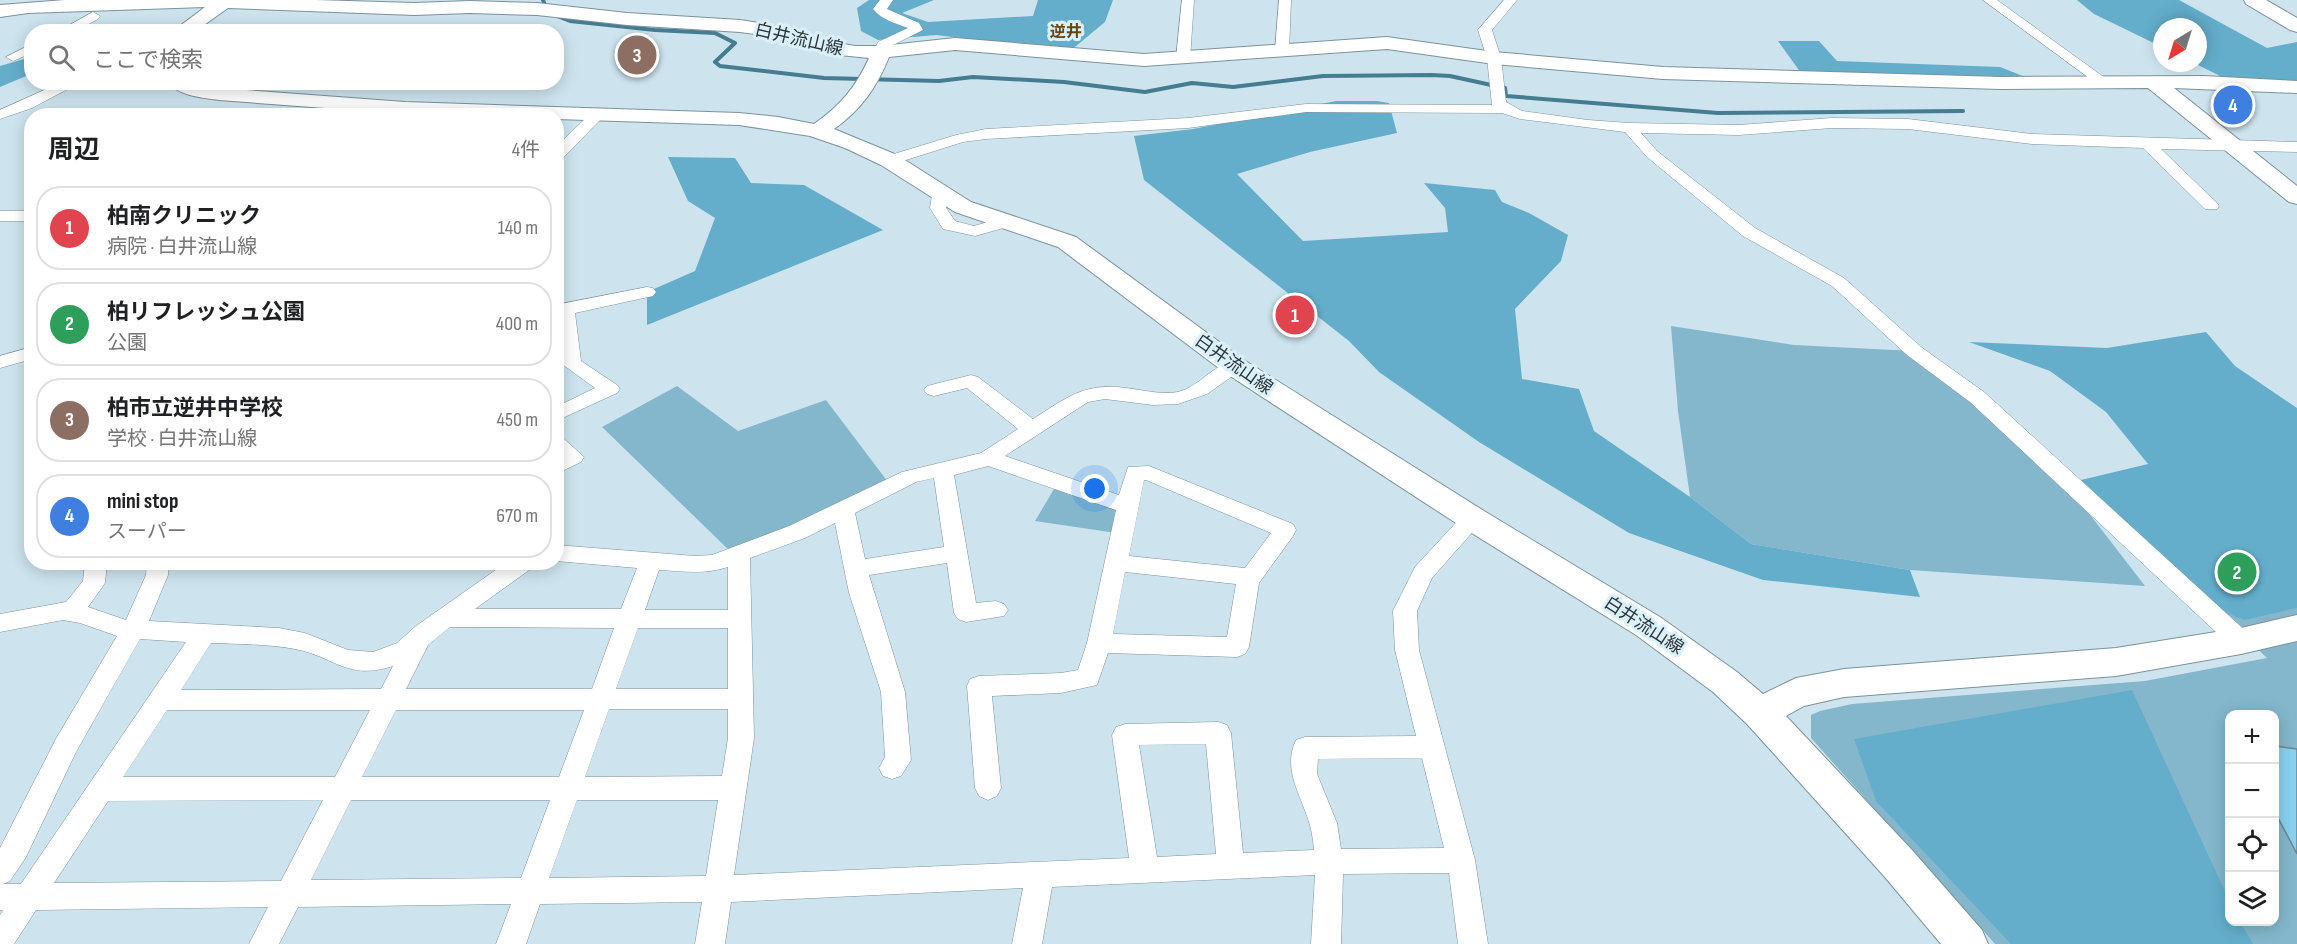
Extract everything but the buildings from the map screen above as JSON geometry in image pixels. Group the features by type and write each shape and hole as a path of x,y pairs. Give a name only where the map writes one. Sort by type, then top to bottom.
{"street":[{"path":"819,130 849,110 860,96 883,45 916,30 914,26 886,15 880,9 887,0"},
{"path":"1184,59 1188,0"},
{"path":"1282,52 1285,0"},
{"path":"1504,109 1497,97 1494,58 1485,30 1512,0"},
{"path":"1989,0 2105,83"},
{"path":"2253,0 2297,26"},
{"name":"白井流山線","path":"0,11 68,5 184,1 414,9 541,5 627,19 740,26 772,31 844,51 881,52 955,44 1102,58 1184,59 1387,42 1494,58 1663,73 2001,83 2153,82 2297,87"},
{"path":"193,24 227,1"},
{"path":"77,24 93,15"},
{"path":"14,57 24,52"},
{"path":"2153,82 2297,196"},
{"path":"0,115 58,90"},
{"name":"白井流山線","path":"199,90 361,108"},
{"path":"890,160 950,141 986,134 1188,123 1306,108 1504,109 1520,115 1554,121 1629,128 1739,130 1832,123 1908,124 2032,139 2297,147"},
{"name":"白井流山線","path":"564,114 768,121 819,130 890,160 940,195 976,213 1047,233 1084,253 1234,366 1473,519 1648,626 1725,681 1760,712 1898,863 1967,944"},
{"path":"564,142 597,115"},
{"path":"1629,128 1652,154 1749,232 1838,282 1914,351 1977,397 2241,641"},
{"path":"2147,144 2211,206"},
{"path":"0,216 24,216"},
{"path":"564,309 647,292"},
{"path":"564,328 572,364 610,389 564,412"},
{"path":"0,362 24,355"},
{"path":"567,553 695,564 714,563 797,532 909,477 975,464 1095,391 1161,399 1179,398 1193,393 1234,366"},
{"path":"934,390 971,381 1033,430"},
{"path":"564,449 574,457 564,463"},
{"path":"988,458 1128,506"},
{"path":"943,469 966,614 996,610"},
{"path":"988,788 979,686 1061,683 1088,678 1099,643 1135,472 1149,473 1285,530 1245,588 1237,647 1099,643"},
{"path":"843,509 855,569 893,692 898,760 892,768"},
{"path":"1473,519 1423,573 1405,611 1407,650 1461,860 1473,944"},
{"path":"855,569 956,552"},
{"path":"710,944 741,738 739,554"},
{"path":"511,944 651,560"},
{"path":"1117,563 1251,577"},
{"path":"71,612 94,583 95,570"},
{"path":"0,872 16,848 66,745 134,629 157,570"},
{"path":"264,944 418,641 424,633 514,570"},
{"path":"0,623 63,611 83,614 117,627 239,633 309,643 351,662 382,660 418,641"},
{"path":"445,618 738,619"},
{"path":"1760,712 1796,693 1844,682 2116,662 2241,641 2297,628"},
{"path":"0,940 206,633"},
{"path":"161,700 741,699"},
{"path":"1145,870 1125,735 1218,733 1231,867"},
{"path":"1326,944 1330,862 1323,823 1304,774 1305,748 1433,747"},
{"path":"101,789 735,788"},
{"path":"0,897 719,889 1330,862 1461,860"},
{"path":"1027,944 1040,875"}],"shaded area":[{"path":"869,0 934,0 902,13 928,22 1033,16 1038,0 1113,0 1105,22 1070,51 936,35 878,40 861,31 857,8"},
{"path":"2077,0 2179,0 2267,48 2297,42 2297,84 2224,78 2207,70 2207,18 2153,18 2153,43 2094,14"},
{"path":"1778,41 1819,41 1837,61 2000,67 2028,78 1801,73"},
{"path":"24,59 24,77 0,87 0,66"},
{"path":"1336,101 1389,103 1397,133 1310,152 1237,174 1303,241 1448,232 1445,208 1424,183 1495,190 1502,202 1529,213 1568,235 1561,261 1515,309 1522,379 1579,389 1594,431 1690,497 1751,544 1910,570 1920,597 1763,580 1629,533 1479,442 1379,372 1349,341 1144,180 1134,136 1193,129"},
{"path":"668,157 735,158 751,183 804,185 883,230 647,325 647,292 695,271 715,218 688,201"},
{"path":"1671,326 1794,345 1914,351 2054,468 2145,586 1910,570 1751,544 1690,497 1678,411"},
{"path":"2206,332 2235,366 2297,408 2297,608 2245,620 2224,612 2081,480 2148,464 2106,412 2050,371 1969,342 2107,348"},
{"path":"677,386 738,431 826,400 888,482 732,553 602,427"},
{"path":"2297,430 2297,944 1995,944 1811,738 1811,715 1852,704 2145,681 2267,658 2088,485"},
{"path":"1054,489 1115,509 1120,515 1116,533 1035,521"},
{"path":"2132,690 2225,891 2225,926 2242,926 2253,944 2011,944 1876,801 1854,739"}],"waterway":[{"path":"543,0 547,10"},
{"path":"557,16 570,21 655,30 715,33 735,43 715,62 720,66 824,78 939,81 973,77 1064,82 1145,92 1192,83 1233,87 1323,76 1432,75 1450,76 1505,88 1506,96 1718,113 1963,111"}],"place":[{"name":"柏市立逆井中学校","path":"637,55"},
{"name":"mini stop","path":"2233,105"},
{"name":"柏南クリニック","path":"1295,315"},
{"name":"柏リフレッシュ公園","path":"2237,572"}],"district":[{"name":"逆井","path":"1066,31"}]}
